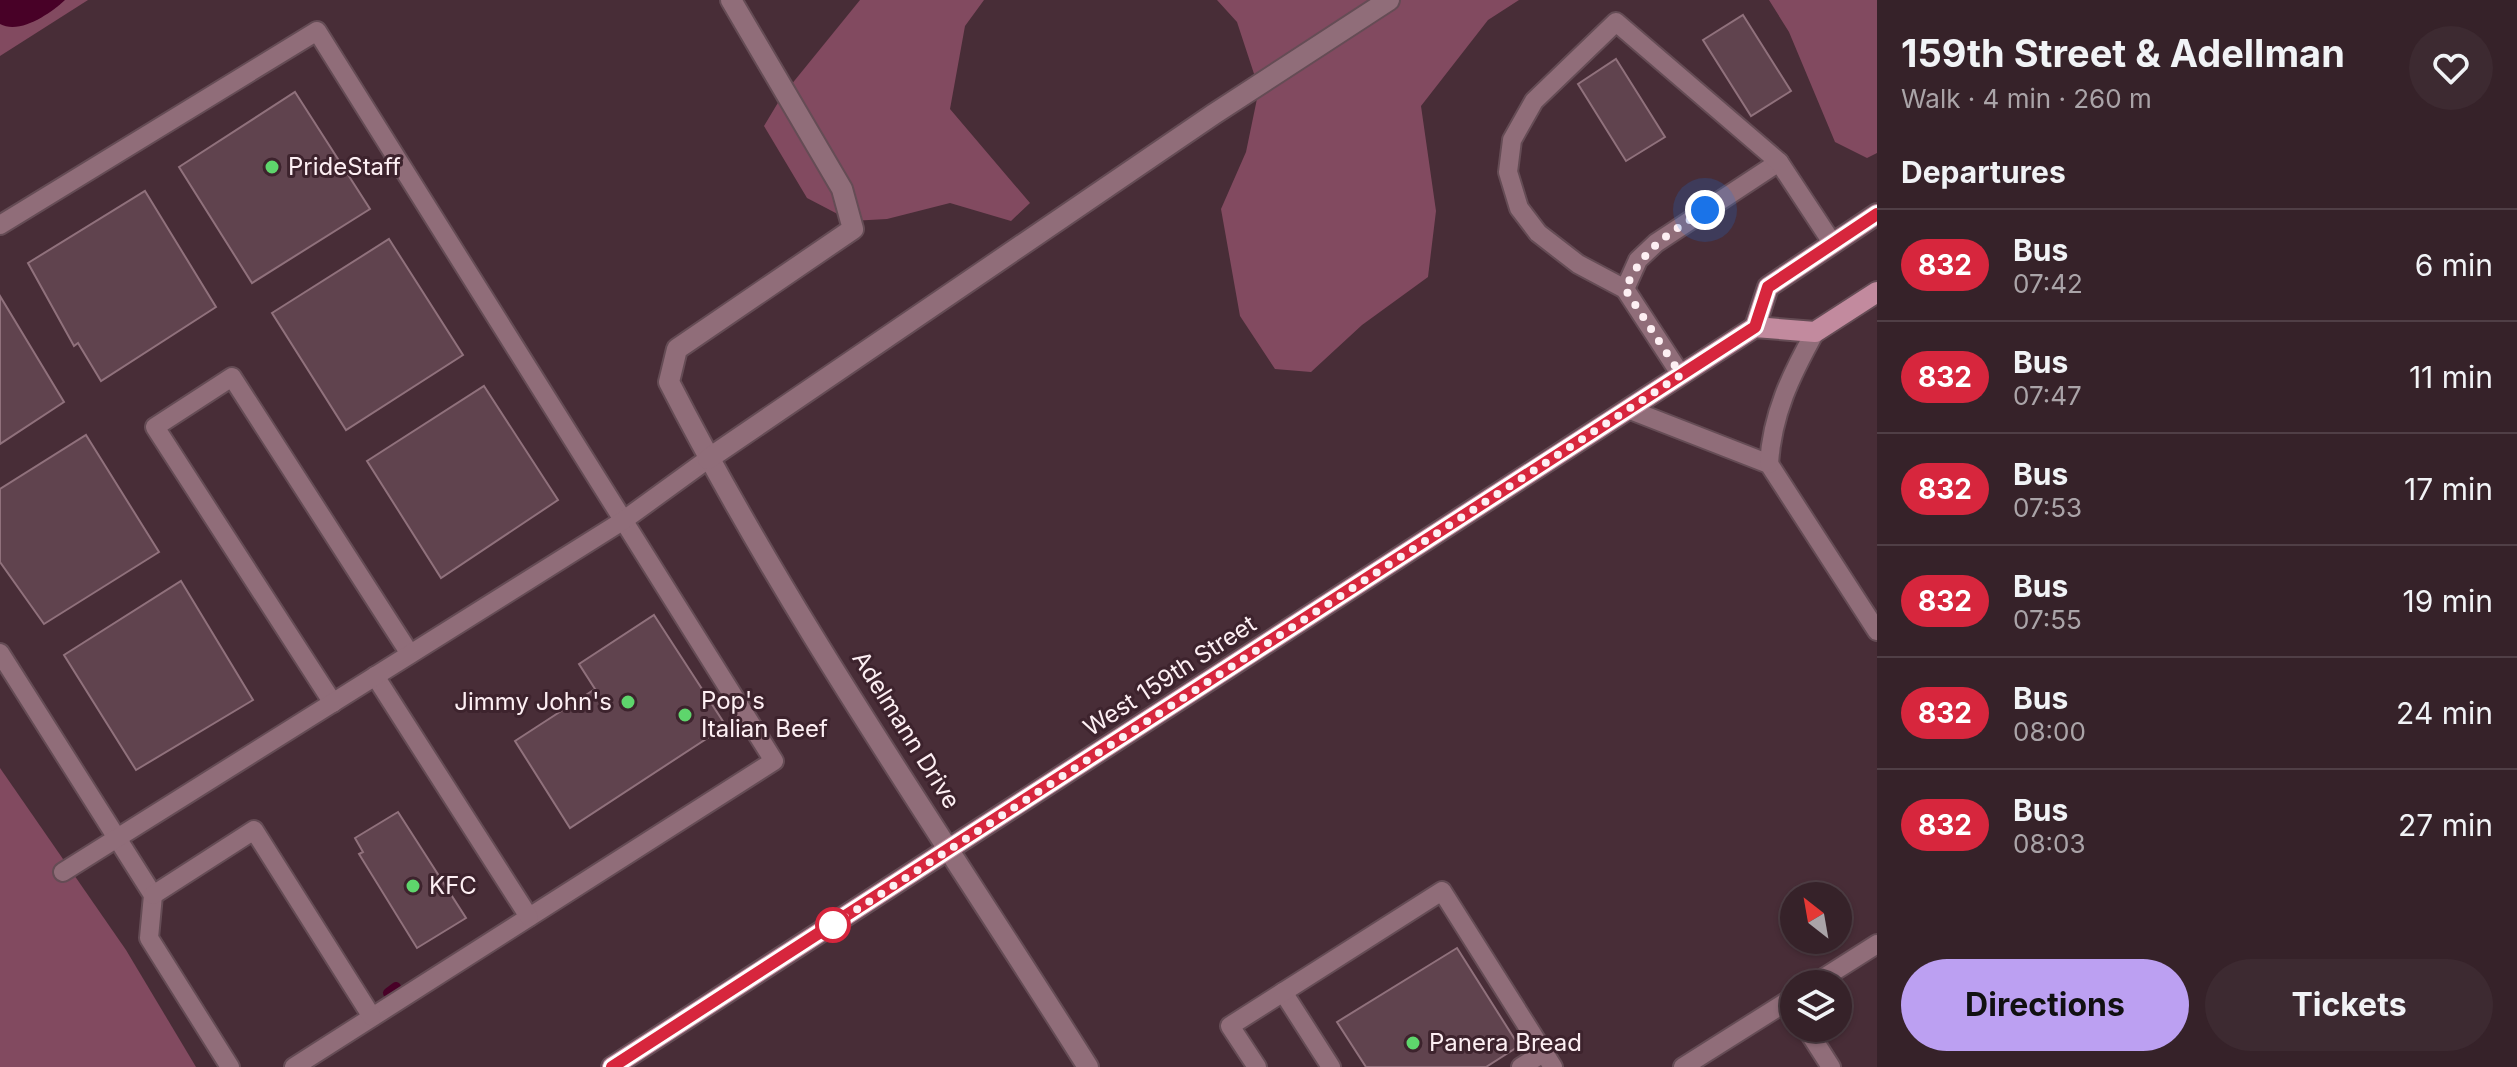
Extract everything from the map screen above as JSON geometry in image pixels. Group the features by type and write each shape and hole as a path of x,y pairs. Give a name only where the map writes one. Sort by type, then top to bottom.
{"main road":[{"path":"1877,214 1768,287 1755,327 1815,332 1877,292"},
{"name":"West 159th Street","path":"612,1067 1755,327"}],"street":[{"name":"Adelmann Drive","path":"731,0 842,189 853,229 677,349 669,382 708,459 1088,1067"},
{"path":"708,459 1214,114 1389,0"}],"lane":[{"path":"1681,375 1625,289 1578,264 1538,233 1519,208 1508,172 1512,140 1534,101 1616,22 1779,162 1833,244"},
{"path":"0,225 317,31 774,761 294,1067"},
{"path":"1625,289 1638,260 1656,243 1779,162"},
{"path":"1769,464 1771,430 1786,385 1815,332"},
{"path":"333,703 155,427 232,377 410,654"},
{"path":"1628,409 1769,464 1877,631"},
{"path":"63,872 624,520 708,459"},
{"path":"0,653 153,895 149,938 230,1067"},
{"path":"375,676 529,917"},
{"path":"153,895 254,830 372,1017"},
{"path":"1257,1067 1230,1026 1442,891 1548,1060 1521,1067"},
{"path":"1836,970 1877,944"},
{"path":"1283,992 1331,1067"},
{"path":"1683,1067 1780,1009"},
{"path":"1815,1042 1831,1067"}],"shaded area":[{"path":"0,0 88,0 0,56"},
{"path":"0,0 65,0 26,25 8,27 0,24"},
{"path":"860,0 984,0 965,26 950,109 1030,203 1011,221 950,203 887,219 851,221 807,198 764,126 782,96"},
{"path":"1217,0 1519,0 1488,20 1421,106 1436,211 1428,277 1362,325 1311,372 1275,369 1240,316 1221,209 1246,152 1259,89 1237,22"},
{"path":"1769,0 1877,0 1877,153 1867,158 1835,142 1789,32"},
{"path":"0,768 126,950 196,1067 0,1067"}],"building":[{"path":"1743,15 1791,91 1751,116 1703,40"},
{"path":"1616,59 1665,137 1626,161 1578,84"},
{"path":"295,92 370,209 252,283 179,167"},
{"path":"145,191 216,307 101,381 78,343 74,346 28,263"},
{"path":"389,239 463,355 346,430 272,313"},
{"path":"0,296 64,402 0,444"},
{"path":"484,386 558,500 441,578 367,461"},
{"path":"86,435 159,552 44,624 0,562 0,489"},
{"path":"181,581 253,700 136,770 64,655"},
{"path":"654,615 726,726 570,828 515,741 595,689 579,664"},
{"name":"KFC","path":"398,812 466,918 417,948 359,854 363,852 355,838"},
{"path":"1457,948 1519,1046 1486,1067 1366,1067 1337,1022"}],"waterway":[{"path":"388,993 396,987"}],"bus line":[{"name":"832","path":"612,1067 1755,327 1768,287 1877,214"}],"place":[{"name":"PrideStaff","path":"272,167"},
{"name":"Jimmy John's","path":"628,702"},
{"name":"Pop's Italian Beef","path":"685,715"},
{"name":"KFC","path":"413,886"},
{"name":"Panera Bread","path":"1413,1043"}],"route":[{"path":"833,925 1681,375 1625,289 1638,260 1656,243 1705,210"}]}
